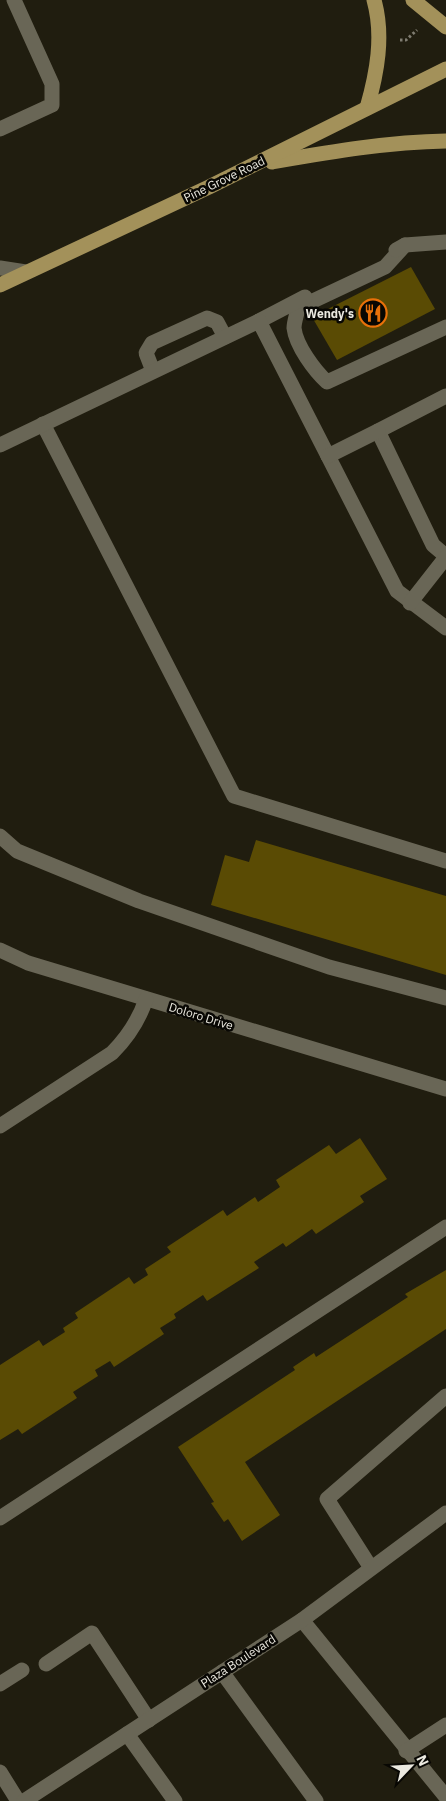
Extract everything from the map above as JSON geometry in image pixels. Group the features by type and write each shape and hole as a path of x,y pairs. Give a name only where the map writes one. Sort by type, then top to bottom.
{"main road":[{"path":"367,108 376,77 379,40 374,0"},
{"path":"413,0 446,27"},
{"name":"Pine Grove Road","path":"0,285 256,164 446,70"},
{"path":"256,164 332,151 410,142 446,141"}],"street":[{"path":"0,130 52,106 52,84 14,0"},
{"path":"0,445 259,321 405,245 446,242"},
{"path":"405,245 385,267 298,308 294,328 303,349 315,372 327,382 446,327"},
{"path":"0,268 26,272"},
{"path":"153,372 146,353 152,343 207,318 217,322 225,337"},
{"path":"259,321 397,591 410,603 446,628"},
{"path":"328,456 446,396"},
{"path":"43,424 234,796 446,860"},
{"path":"378,431 432,545 446,556 410,603"},
{"path":"0,836 17,851 139,901 329,967 446,998"},
{"name":"Doloro Drive","path":"0,950 28,963 446,1089"},
{"path":"0,1126 112,1053 125,1040 140,1016 146,999"},
{"path":"1,1516 446,1227"},
{"path":"371,1568 326,1500 446,1396"},
{"name":"Plaza Boulevard","path":"24,1801 302,1620 446,1513"},
{"path":"302,1620 406,1751 446,1797"},
{"path":"46,1664 92,1633 149,1720"},
{"path":"0,1684 22,1670"},
{"path":"222,1672 316,1801"},
{"path":"406,1751 446,1725"},
{"path":"127,1734 175,1801"},
{"path":"0,1772 18,1801"}],"path":[{"path":"398,41 406,40 417,30 420,31"}],"building":[{"name":"Wendy's","path":"411,267 435,309 337,360 312,317"},
{"path":"256,840 446,896 446,975 211,905 225,855 249,862"},
{"path":"360,1138 387,1179 360,1196 364,1202 316,1234 312,1229 286,1247 283,1243 254,1262 259,1268 207,1301 203,1295 174,1314 176,1318 160,1328 164,1334 114,1367 110,1361 95,1370 98,1376 73,1392 77,1398 22,1434 18,1429 0,1440 0,1365 39,1340 43,1346 65,1332 63,1328 78,1318 75,1313 129,1277 134,1284 148,1275 145,1269 171,1252 167,1247 223,1210 227,1216 255,1197 258,1202 280,1187 276,1180 329,1145 336,1154"},
{"path":"446,1270 446,1329 245,1462 280,1515 242,1541 228,1519 224,1522 211,1503 214,1502 178,1447 295,1370 293,1367 314,1353 316,1357 408,1297 405,1294"}],"place":[{"name":"Wendy's","path":"373,313"}]}
